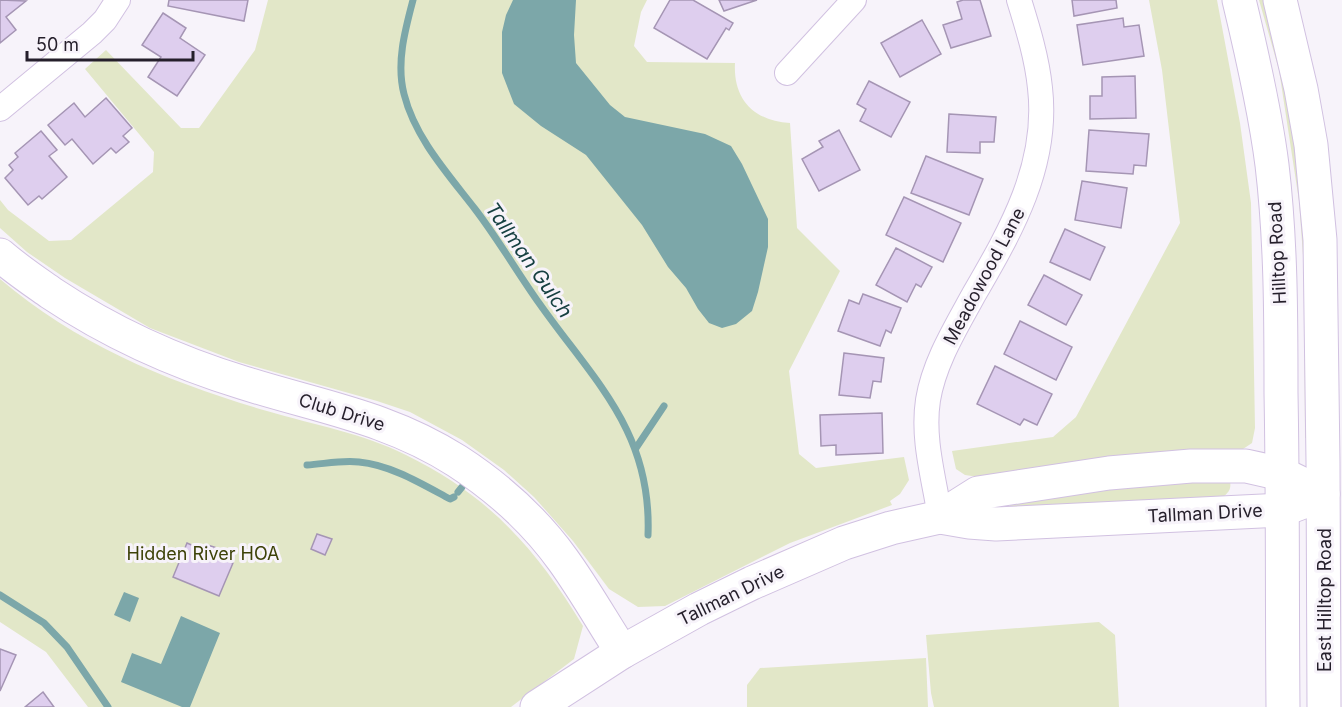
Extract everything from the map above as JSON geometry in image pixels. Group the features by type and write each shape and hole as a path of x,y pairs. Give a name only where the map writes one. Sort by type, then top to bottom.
{"street":[{"path":"0,109 92,33 105,20 118,0"},
{"path":"787,73 854,0"},
{"name":"Meadowood Lane","path":"940,517 928,454 926,429 926,414 932,381 947,344 1020,210 1037,153 1041,91 1034,51 1019,0"},
{"name":"Hilltop Road","path":"1239,0 1262,105 1274,193 1280,298 1282,510"},
{"path":"1281,0 1311,145 1316,194 1333,494"},
{"name":"Club Drive","path":"0,255 24,275 73,307 141,345 243,383 385,424 409,434 459,462 508,500 544,536 564,561 622,652"},
{"name":"Tallman Drive","path":"537,707 622,652 699,609 820,553 872,534 940,517 978,493 1109,473 1191,466 1246,466 1282,474 1333,494"},
{"name":"Tallman Drive","path":"940,517 996,524 1282,510 1333,494"},
{"name":"East Hilltop Road","path":"1324,707 1333,494"},
{"path":"1282,510 1282,707"}],"green space":[{"path":"268,0 647,0 641,12 634,46 647,62 735,63 738,87 748,106 766,118 790,123 797,228 840,271 789,371 799,454 816,468 904,457 909,480 900,494 890,501 892,505 790,543 665,606 638,607 609,589 573,541 534,497 504,470 462,440 410,412 239,362 150,328 65,278 27,252 0,228 0,200 8,210 49,241 71,240 153,172 154,152 85,69 106,50 181,128 199,128 255,50"},
{"path":"1149,0 1217,0 1240,123 1251,203 1255,428 1252,443 1234,455 985,478 965,475 956,469 952,451 1053,437 1076,417 1180,223 1162,70"},
{"path":"1259,0 1266,0 1281,61 1303,199 1310,438 1305,438 1304,269 1299,201 1279,70"},
{"name":"Hidden River HOA","path":"0,279 61,324 126,359 231,400 389,447 436,471 462,488 508,527 528,548 565,598 583,626 574,659 511,707 88,707 46,652 0,622"},
{"path":"1229,478 1229,491 1219,499 1010,507 1011,498"},
{"path":"1099,622 1115,635 1119,707 934,707 926,635"},
{"path":"926,658 928,707 747,707 747,685 760,668"}],"water":[{"path":"513,0 576,0 574,35 576,63 610,105 625,117 705,134 731,146 768,219 768,247 758,292 752,311 736,324 722,328 709,323 686,288 668,267 642,225 586,155 541,126 514,104 502,73 502,32"},
{"path":"124,592 139,598 130,622 114,615"},
{"path":"181,616 220,633 190,707 182,707 121,682 132,653 161,664"}],"building":[{"path":"0,0 26,1 6,17 16,30 0,43"},
{"path":"169,0 248,0 244,21 168,6"},
{"path":"670,0 693,0 733,23 729,30 726,28 707,59 654,28"},
{"path":"719,0 757,0 724,11"},
{"path":"980,0 991,36 951,48 943,25 962,19 957,2"},
{"path":"1072,0 1116,0 1117,8 1074,16"},
{"path":"163,13 186,28 180,38 205,55 177,96 148,77 161,57 142,45"},
{"path":"1123,18 1124,27 1139,25 1144,56 1083,65 1077,25"},
{"path":"922,20 941,54 900,77 881,43"},
{"path":"1135,76 1136,118 1090,119 1090,96 1102,96 1102,77"},
{"path":"869,81 910,102 891,137 860,121 866,109 857,104"},
{"path":"106,98 132,128 123,136 129,142 116,153 111,148 93,164 72,139 65,145 48,125 74,103 85,117"},
{"path":"949,114 996,117 994,142 980,142 980,153 947,152"},
{"path":"839,130 860,170 819,191 802,159 823,147 819,141"},
{"path":"1089,130 1149,134 1146,166 1134,165 1133,174 1086,171"},
{"path":"41,131 57,150 49,156 67,177 42,199 39,196 28,205 5,178 13,170 9,165 18,157 15,153"},
{"path":"926,156 983,179 969,215 911,193"},
{"path":"1082,181 1127,188 1121,228 1075,220"},
{"path":"904,197 961,223 943,262 886,235"},
{"path":"1065,229 1105,247 1090,280 1050,262"},
{"path":"896,248 932,267 921,287 916,284 907,302 876,285"},
{"path":"1044,275 1082,295 1066,325 1028,305"},
{"path":"863,294 901,308 891,333 886,330 880,346 838,331 849,300 859,304"},
{"path":"1020,321 1072,347 1056,380 1004,354"},
{"path":"844,353 884,358 881,382 873,381 870,398 839,395"},
{"path":"995,366 1052,394 1037,425 1024,419 1020,425 977,404"},
{"path":"882,413 883,453 836,455 836,445 821,446 820,415"},
{"path":"317,534 332,539 325,555 311,549"},
{"path":"187,543 205,551 207,545 219,549 216,556 233,563 219,596 173,577"},
{"path":"0,649 16,655 0,691"},
{"path":"43,692 54,707 25,707"}],"waterway":[{"name":"Tallman Gulch","path":"413,0 405,35 401,70 404,94 416,126 434,155 483,220 539,303 616,409 630,436 640,466 647,498 648,535"},
{"path":"636,448 664,406"},
{"path":"307,465 346,461 371,464 406,476 450,499 454,497"},
{"path":"458,492 462,487"},
{"path":"0,595 44,623 67,647 108,707"}]}
